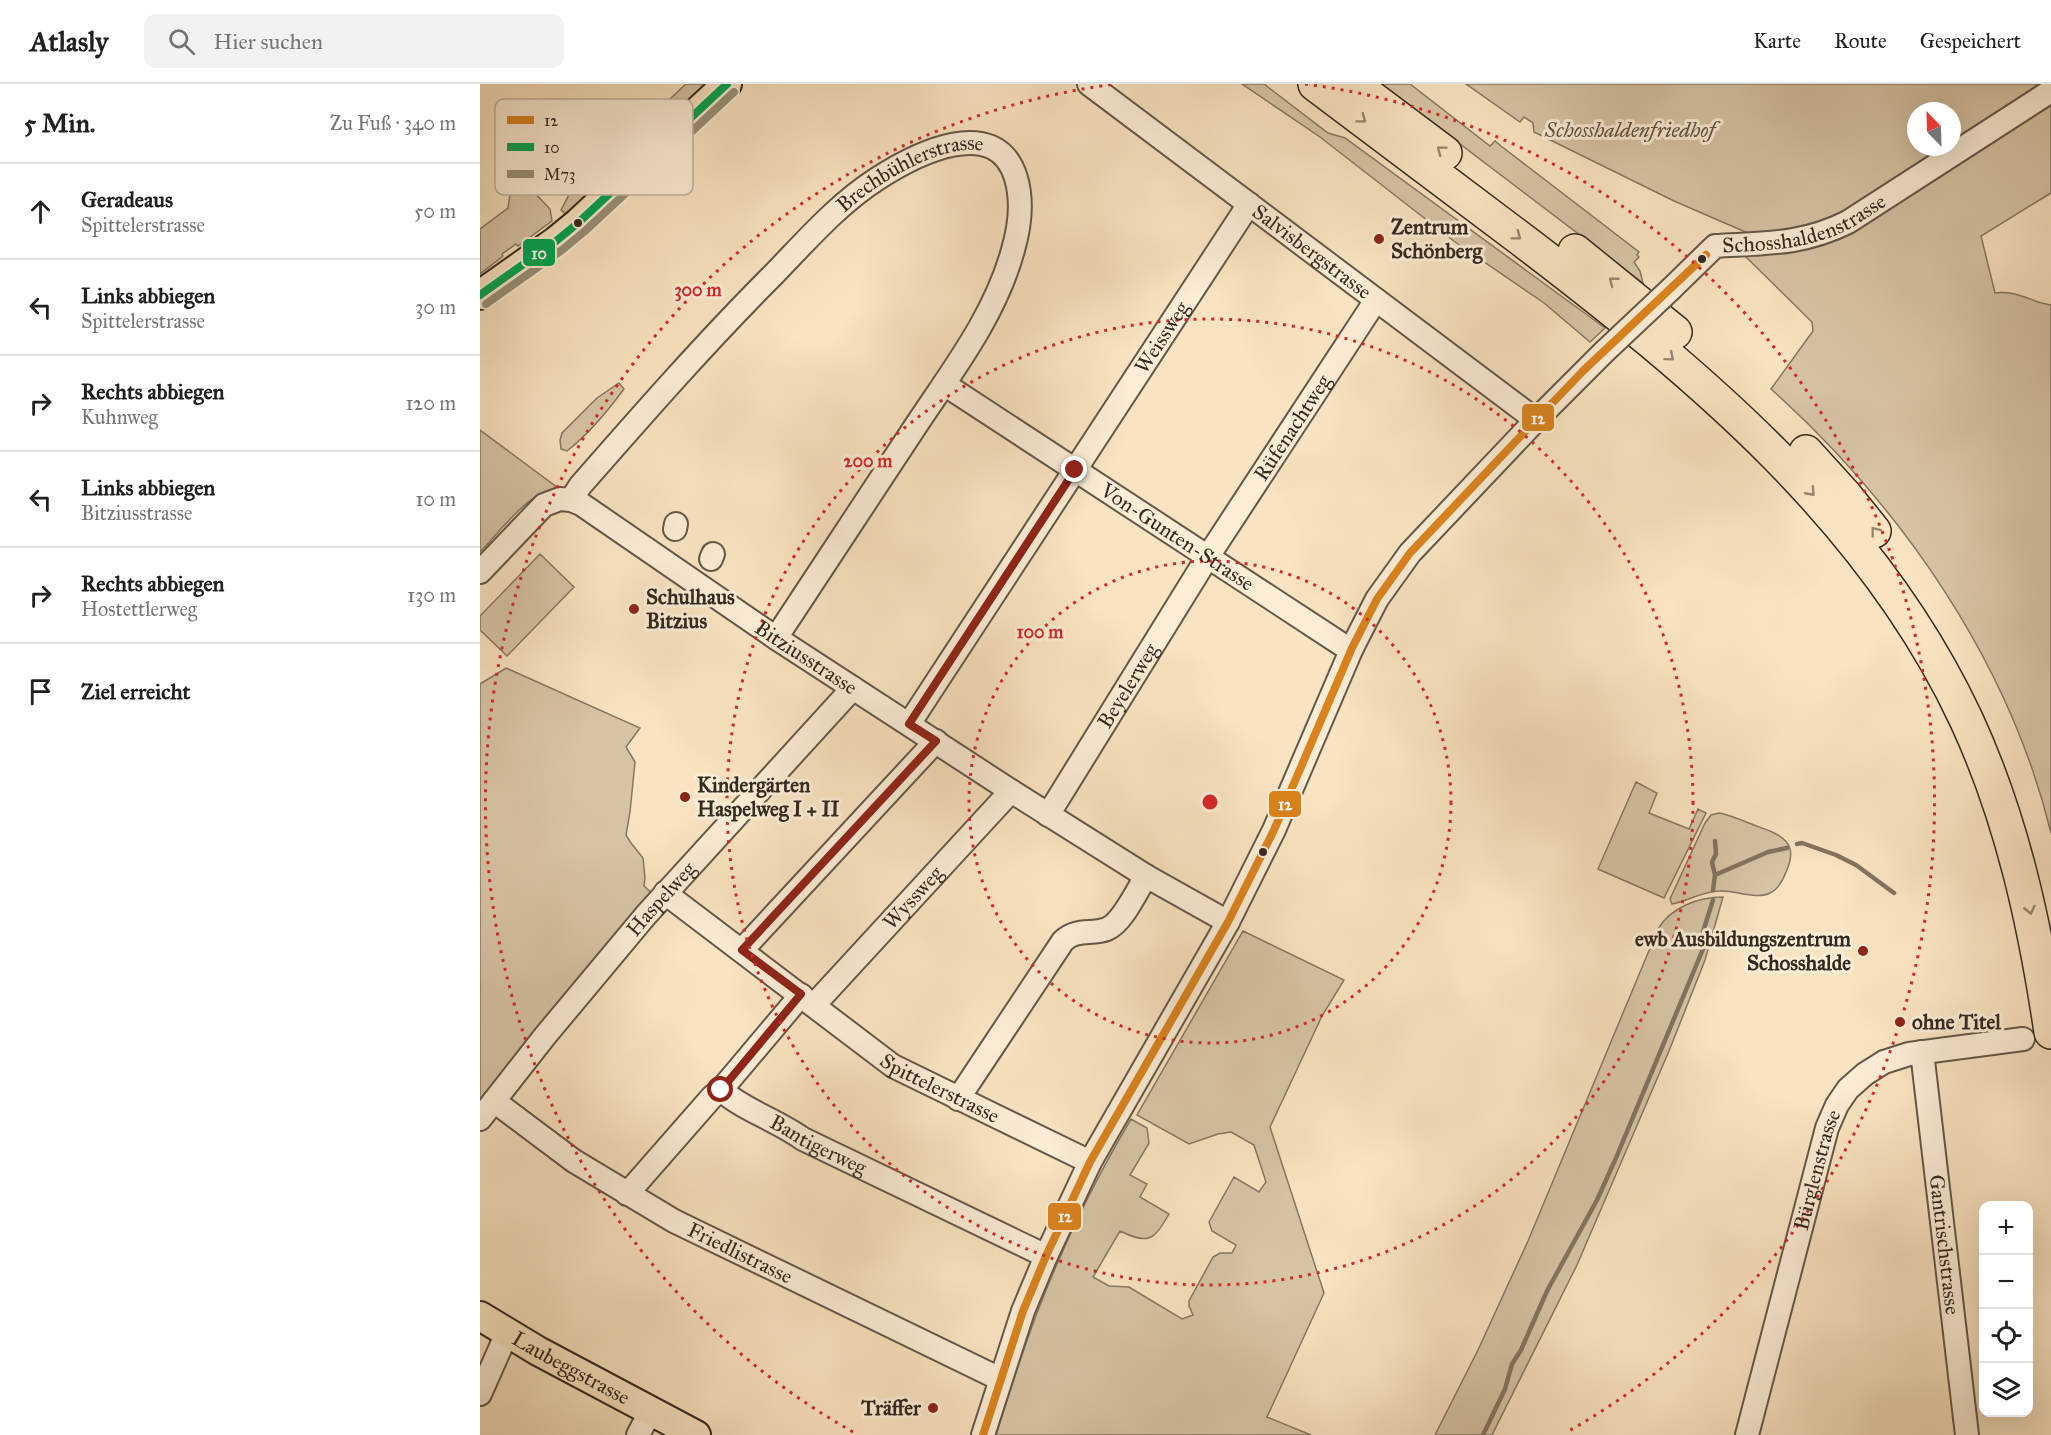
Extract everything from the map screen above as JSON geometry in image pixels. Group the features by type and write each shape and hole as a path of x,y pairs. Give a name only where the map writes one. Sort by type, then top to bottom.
{"highway":[{"path":"1315,84 1565,272 1670,357 1779,457 1852,539 1924,640 1980,750 2005,819 2024,888 2043,979 2037,1035"},
{"path":"1353,84 1569,247 1684,339 1768,414 1845,495 1914,583 1970,675 1998,734 2014,776 2037,847 2051,903"}],"main road":[{"path":"693,116 727,84"},
{"path":"480,295 556,241 608,195"},
{"name":"Laubeggstrasse","path":"480,1316 644,1423 696,1435"}],"street":[{"name":"Salvisbergstrasse","path":"1089,84 1536,420"},
{"name":"Schosshaldenstrasse","path":"983,1435 1023,1311 1090,1162 1228,922 1274,830 1352,648 1377,599 1410,554 1536,420 1715,246 1795,241 1822,234 1848,222 2051,91"},
{"name":"Brechbühlerstrasse","path":"571,500 580,486 680,371 802,245 850,200 876,180 923,153 954,145 983,145 1000,152 1007,159 1013,171 1019,195 1019,224 1010,261 996,296 976,334 944,384 776,638"},
{"name":"Weissweg","path":"909,724 1249,204"},
{"name":"Rüfenachtweg","path":"1207,558 1376,300"},
{"name":"Von-Gunten-Strasse","path":"944,384 1207,558 1341,644 1352,648"},
{"path":"480,572 542,507 556,500 571,500"},
{"name":"Bitziusstrasse","path":"571,500 586,507 776,638 1011,791 1146,876 1228,922"},
{"name":"Beyelerweg","path":"1048,814 1207,558"},
{"name":"Haspelweg","path":"480,1119 665,893 853,688"},
{"path":"742,950 936,741"},
{"name":"Wyssweg","path":"807,1000 1011,791"},
{"path":"958,1099 1063,941 1076,932 1100,931 1112,926 1121,916 1146,876"},
{"name":"Spittelerstrasse","path":"665,893 893,1066 1090,1162"},
{"path":"627,1194 712,1097 807,1000"},
{"name":"Bürglenstrasse","path":"1747,1435 1822,1146 1832,1115 1848,1089 1873,1068 1895,1057 2037,1035"},
{"name":"Gantrischstrasse","path":"1922,1052 1966,1435"},
{"name":"Bantigerweg","path":"721,1090 733,1101 789,1129 803,1139 1046,1256"},
{"name":"Friedlistrasse","path":"494,1101 574,1161 674,1221 1000,1379"},
{"path":"480,1394 507,1333"}],"green space":[{"path":"686,84 709,84 693,99 670,99"},
{"path":"1242,84 1264,84 1328,133 1345,138 1605,328 1590,342 1544,303 1455,242 1320,137"},
{"path":"1381,84 1410,84 1490,146 1495,141 1639,252 1637,255 1639,257 1634,262 1640,271 1643,283"},
{"name":"Schosshaldenfriedhof","path":"1466,84 2039,84 1961,137 1961,102 1907,102 1907,156 1933,156 1819,226 1750,234 1674,201 1534,132 1533,123 1524,117 1520,122"},
{"path":"2051,102 2051,193 1981,236 1995,293 2010,293 2051,305 2051,833 2032,769 2008,708 1978,648 1944,590 1906,536 1864,484 1819,435 1771,389 1813,331 1812,322 1745,256 1771,251 1950,156 1961,156 1961,150"},
{"path":"510,195 537,195 550,209 552,221 518,246 516,244 502,254 503,256 480,274 480,229 508,208"},
{"path":"569,195 590,195 568,216 561,210"},
{"path":"619,383 624,389 598,422 567,451 561,449 562,433 597,398"},
{"path":"480,430 558,488 536,496 525,504 480,552"},
{"path":"540,554 574,587 507,656 480,630 480,616"},
{"path":"506,668 640,728 626,747 635,762 626,835 643,858 644,886 654,895 480,1106 480,684"},
{"path":"1636,782 1657,793 1649,813 1689,829 1698,809 1706,813 1664,898 1598,869"},
{"path":"1719,813 1779,835 1785,840 1791,852 1782,881 1776,889 1765,895 1714,891 1672,904 1670,899 1705,823 1711,815"},
{"path":"1723,897 1705,960 1669,1051 1577,1265 1492,1435 1435,1435 1478,1350 1528,1241 1658,929 1670,915 1686,905 1695,901"},
{"path":"1243,931 1344,980 1322,1016 1270,1127 1324,1293 1267,1417 1311,1435 996,1435 1040,1304 1066,1243 1131,1119 1147,1128 1149,1143 1130,1175 1147,1184 1140,1197 1169,1214 1159,1230 1150,1238 1138,1238 1120,1231 1093,1277 1109,1286 1129,1287 1182,1319 1193,1315 1189,1301 1213,1257 1220,1253 1232,1253 1236,1245 1212,1231 1209,1222 1234,1177 1259,1192 1266,1182 1254,1145 1231,1132 1189,1144 1137,1115"}],"waterway":[{"path":"1713,890 1715,875 1712,862 1716,854 1715,841"},
{"path":"1797,844 1802,843 1836,855 1856,865 1894,893"},
{"path":"1715,875 1768,852 1787,848"},
{"path":"1483,1435 1505,1389 1512,1364 1521,1350 1547,1291 1597,1200 1616,1158 1703,949 1701,938 1713,900"}],"transit line":[{"name":"10","path":"693,116 727,84"},
{"name":"M73","path":"693,130 734,92"},
{"name":"10","path":"480,295 556,241 608,195"},
{"name":"M73","path":"486,304 562,250 624,195"},
{"name":"12","path":"983,1435 1023,1311 1090,1162 1228,922 1274,830 1352,648 1377,599 1410,553 1536,420 1584,370 1706,255"}],"place":[{"name":"Zentrum Schönberg","path":"1379,239"},
{"name":"Schulhaus Bitzius","path":"634,609"},
{"name":"Kindergärten Haspelweg I + II","path":"685,797"},
{"name":"ewb Ausbildungszentrum Schosshalde","path":"1863,951"},
{"name":"ohne Titel","path":"1900,1022"},
{"name":"Träffer","path":"933,1408"}],"route":[{"path":"721,1090 801,994 742,950 936,741 909,724 1075,470"}]}
